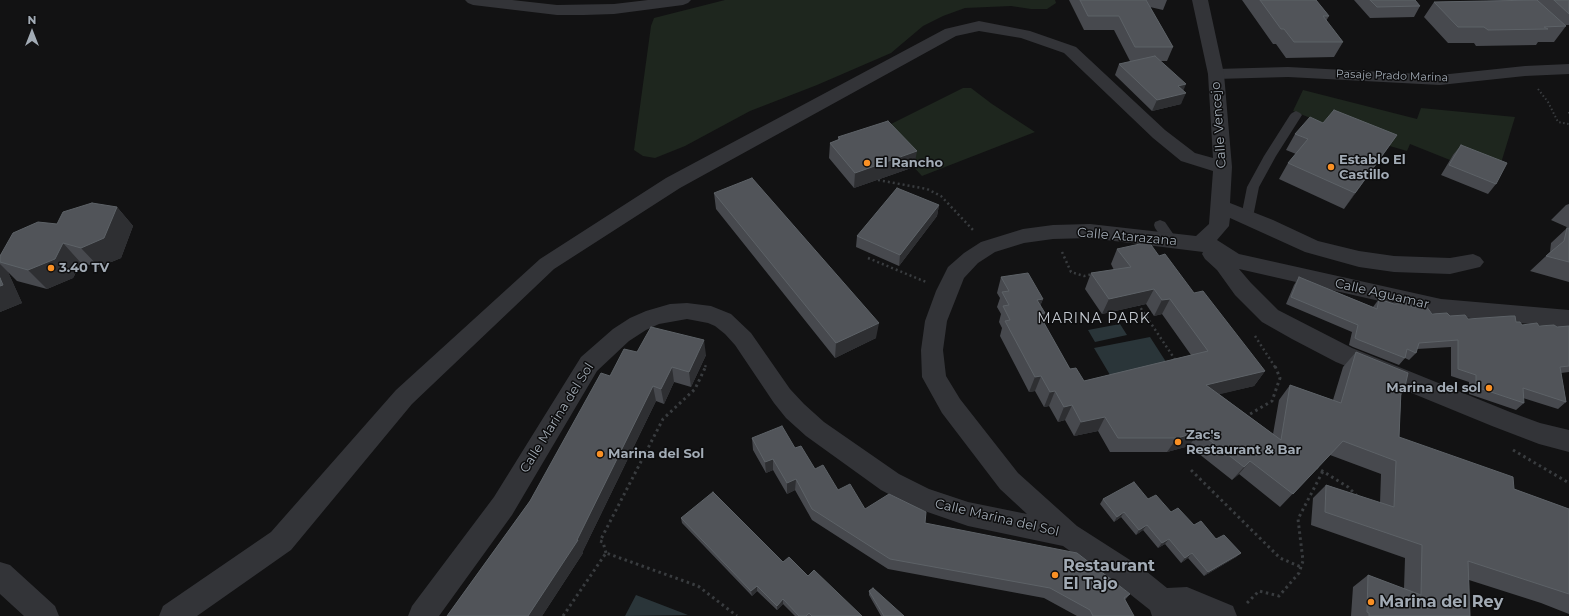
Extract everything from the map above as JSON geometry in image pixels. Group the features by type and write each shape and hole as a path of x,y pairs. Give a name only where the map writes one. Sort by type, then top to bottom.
{"street":[{"path":"473,0 550,9 584,10 614,9 683,0"},
{"name":"Calle Vencejo","path":"1200,0 1216,74 1223,167 1219,226 1201,244"},
{"path":"173,616 281,541 404,397 547,264 673,183 952,32 979,26 1024,34 1070,50 1159,134 1188,156 1223,167"},
{"name":"Pasaje Prado Marina","path":"1216,74 1288,72 1440,80 1526,71 1569,69"},
{"path":"1220,206 1247,217 1312,248 1359,259 1394,264 1450,266 1473,262"},
{"name":"Calle Atarazana","path":"1069,535 1009,481 951,406 934,377 932,350 936,320 947,291 956,273 971,258 988,247 1023,236 1053,232 1090,231 1166,233 1201,244"},
{"path":"1201,244 1224,265 1243,289 1270,316 1300,333 1344,355 1501,419 1539,433 1569,441"},
{"name":"Calle Aguamar","path":"1201,244 1214,248 1232,260 1441,307 1569,319"},
{"name":"Calle Marina del Sol","path":"422,616 503,506 589,364 621,335 638,324 654,317 687,311 700,312 723,320 734,328 782,396 795,411 815,429 890,482 922,500 968,514 1069,535 1130,577 1164,609"},
{"path":"0,575 45,616"},
{"path":"1164,609 1187,601 1234,612"}],"lane":[{"path":"1247,217 1253,186 1270,156 1296,116"}],"path":[{"path":"1536,87 1548,102 1558,122 1569,124"},
{"path":"878,180 927,189 941,196 988,247"},
{"path":"1053,232 1071,272 1084,276 1096,274"},
{"path":"868,258 947,291"},
{"path":"1135,299 1179,365"},
{"path":"1240,419 1256,412 1272,401 1280,378 1276,368 1254,333"},
{"path":"563,616 606,553 604,542 600,540 663,419 695,389 707,363"},
{"path":"1513,451 1569,483"},
{"path":"1310,464 1348,486 1360,500"},
{"path":"1191,470 1280,558 1301,568"},
{"path":"1234,612 1259,591 1279,596 1299,574 1303,561 1298,519 1323,471"},
{"path":"606,553 698,586 737,616"}],"shaded area":[{"path":"725,0 1055,0 1056,3 1047,9 1031,9 1011,6 965,8 943,16 923,26 891,53 817,85 750,111 685,146 655,158 643,156 634,150 651,26 654,18"},
{"path":"963,88 971,88 992,104 1035,132 922,176 879,130"},
{"path":"1303,90 1417,119 1421,108 1515,117 1498,173 1453,155 1450,160 1410,144 1407,151 1355,136 1293,111"},
{"path":"1120,324 1127,335 1095,342 1088,330"},
{"path":"1150,337 1170,368 1113,380 1094,348"},
{"path":"636,595 688,615 625,616"}],"building":[{"path":"1080,0 1146,0 1173,47 1135,47 1119,16 1088,16"},
{"path":"1260,0 1316,0 1329,16 1323,16 1343,42 1294,42 1284,29 1281,29"},
{"path":"1370,0 1415,0 1420,6 1377,7"},
{"path":"1537,0 1566,26 1544,27 1548,29 1488,30 1484,27 1458,27 1434,2"},
{"path":"1554,0 1569,0 1569,14"},
{"path":"1155,56 1186,84 1178,86 1186,93 1157,100 1119,64"},
{"name":"Establo El Castillo","path":"1334,110 1397,135 1355,193 1288,163 1308,139 1295,134 1310,117 1323,123"},
{"path":"888,121 917,151 855,173 830,143 840,139 838,137"},
{"path":"1461,145 1507,163 1496,184 1449,165"},
{"path":"752,178 879,323 836,343 714,193"},
{"path":"897,188 939,205 900,255 857,236"},
{"path":"92,203 117,207 104,238 81,248 63,243 55,259 28,270 0,262 0,256 13,233 38,222 57,224 63,212"},
{"path":"1567,228 1569,228 1569,262 1546,256 1564,241"},
{"path":"1149,242 1159,256 1165,254 1194,293 1203,291 1265,371 1206,385 1281,440 1290,385 1341,403 1356,352 1408,373 1404,391 1401,390 1399,437 1513,477 1514,489 1569,509 1569,594 1468,561 1470,616 1369,616 1369,613 1367,612 1368,575 1421,595 1422,545 1325,512 1326,485 1394,507 1396,461 1343,441 1293,494 1250,461 1244,467 1199,432 1177,438 1118,438 1105,417 1081,422 1072,405 1064,407 1055,391 1050,392 1041,376 1035,377 1005,321 1010,320 1003,306 1009,305 1002,292 1009,291 1001,277 1028,273 1043,299 1037,300 1045,313 1039,314 1070,369 1076,368 1084,381 1208,351 1170,299 1162,300 1154,289 1109,299 1091,273 1131,267 1117,249"},
{"path":"1299,277 1377,309 1379,299 1394,304 1409,303 1412,307 1426,306 1432,314 1447,313 1450,316 1465,315 1468,319 1515,316 1516,322 1520,322 1522,325 1537,323 1539,326 1569,326 1569,366 1560,367 1566,402 1523,388 1524,403 1476,387 1476,375 1458,369 1458,340 1419,343 1416,353 1407,349 1405,358 1359,340 1355,338 1358,325 1291,297"},
{"path":"0,278 3,285 0,286"},
{"path":"651,327 704,340 689,372 672,367 661,389 653,386 578,540 528,616 447,616 530,501 601,373 610,376 624,349 637,352"},
{"path":"782,426 795,448 801,446 815,469 823,465 838,490 850,484 865,509 889,494 926,512 925,523 1077,553 1130,594 1124,598 1134,616 1093,616 1090,610 1050,588 890,559 812,509 796,479 787,483 773,459 765,462 752,438"},
{"path":"1134,482 1148,499 1156,495 1171,512 1178,508 1194,525 1201,521 1216,539 1224,535 1241,553 1208,572 1192,553 1185,558 1169,539 1162,543 1147,525 1139,530 1124,512 1117,517 1103,499"},
{"path":"713,492 783,562 789,557 808,576 814,570 862,616 812,616 809,613 806,616 799,616 783,599 777,606 757,586 751,591 681,518"},
{"path":"873,588 904,616 884,616 869,591"}],"place":[{"name":"El Rancho","path":"867,163"},
{"name":"Establo El Castillo","path":"1331,167"},
{"name":"3.40 TV","path":"51,268"},
{"name":"Marina del sol","path":"1489,388"},
{"name":"Zac's Restaurant & Bar","path":"1178,442"},
{"name":"Marina del Sol","path":"600,454"},
{"name":"Restaurant El Tajo","path":"1055,575"},
{"name":"Marina del Rey","path":"1371,602"}],"district":[{"name":"MARINA PARK","path":"1094,319"}]}
